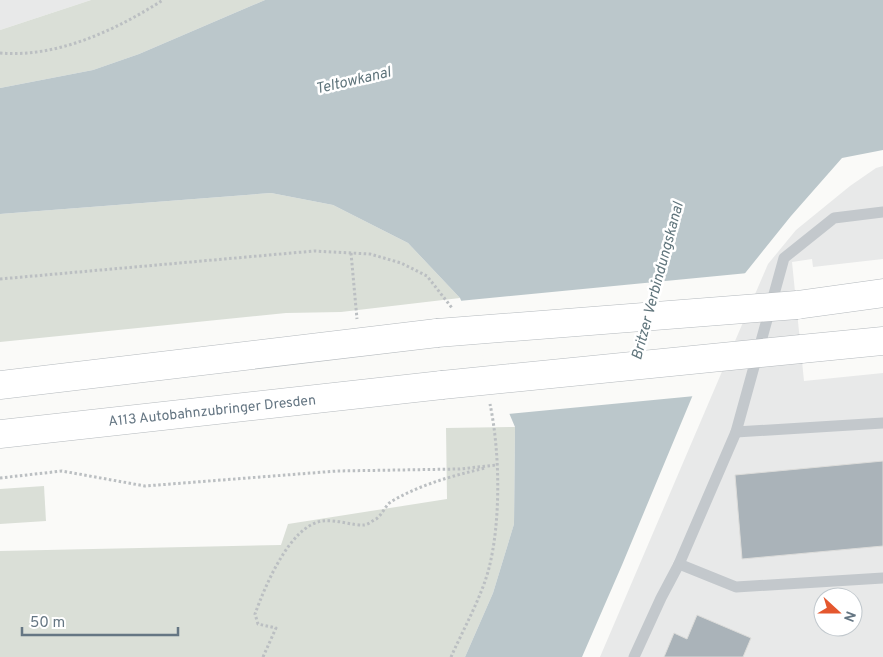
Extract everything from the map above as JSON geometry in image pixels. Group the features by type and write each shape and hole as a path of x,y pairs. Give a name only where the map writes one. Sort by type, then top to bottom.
{"highway":[{"path":"0,385 445,323 797,305 883,293"},
{"name":"A113 Autobahnzubringer Dresden","path":"0,434 442,385 883,341"}],"lane":[{"path":"634,657 679,564 736,432 784,258 834,218 883,212"},
{"path":"736,432 883,423"},
{"path":"679,564 736,587 883,578"}],"path":[{"path":"0,53 32,54 63,46 119,26 163,0"},
{"path":"0,279 314,251 370,254 401,263 427,276 450,305 445,323"},
{"path":"351,253 357,319"},
{"path":"451,657 489,569 498,513 494,425 488,395"},
{"path":"0,478 62,472 145,486 337,471 460,469 496,465"},
{"path":"263,657 276,628 258,624 255,614 266,585 289,546 308,525 322,521 342,520 363,525 378,519 389,503 430,482 496,465"}],"shaded area":[{"path":"0,0 91,0 0,30"},
{"path":"91,0 265,0 139,54 93,70 0,88 0,30"},
{"path":"883,166 883,259 813,267 812,259 792,262 804,381 883,373 883,657 600,657 768,264 796,230 850,186 876,168"},
{"path":"271,193 333,205 408,243 460,298 341,312 286,313 0,342 0,214"},
{"path":"515,427 514,524 493,593 465,657 0,657 0,551 281,545 288,524 447,499 446,428"},
{"path":"44,486 46,521 0,524 0,489"}],"water":[{"path":"265,0 883,0 883,150 842,158 791,216 742,277 582,657 465,657 493,593 514,524 515,427 460,298 408,243 333,205 271,193 0,214 0,88 93,70 139,54"}],"pier":[{"path":"748,273 695,396 507,414 459,301"}],"building":[{"path":"883,461 883,546 742,559 735,475"},
{"path":"697,615 751,638 743,657 664,657 674,633 687,639"}],"water label":[{"name":"Teltowkanal","path":"353,80"},
{"name":"Britzer Verbindungskanal","path":"657,281"}]}
